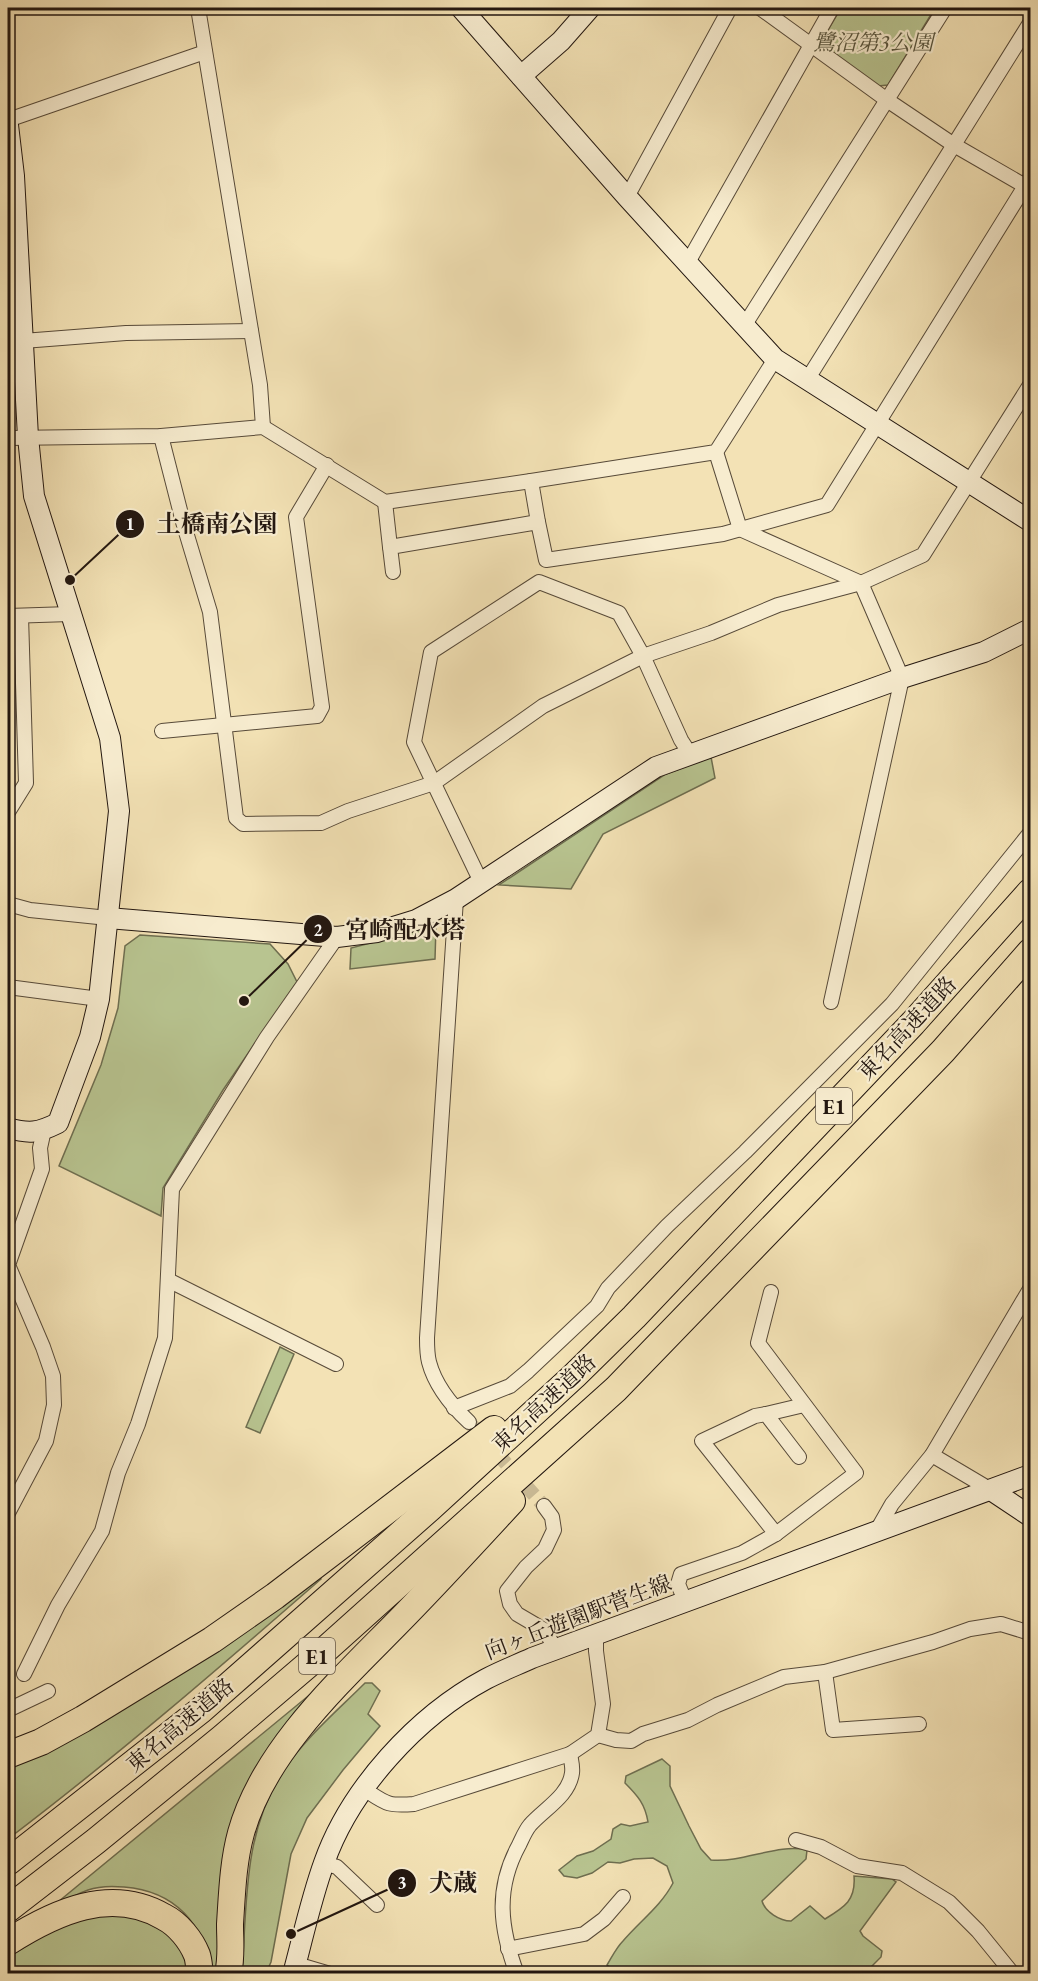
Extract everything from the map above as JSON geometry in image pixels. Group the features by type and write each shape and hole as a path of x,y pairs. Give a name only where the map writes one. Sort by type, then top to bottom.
{"highway":[{"name":"東名高速道路","path":"8,1862 201,1710 430,1508 574,1376 634,1317 913,1023 1030,892"},
{"name":"東名高速道路","path":"8,1909 96,1841 325,1650 616,1389 943,1051 1030,952"},
{"path":"8,1755 41,1742 83,1719 212,1640 275,1596 488,1434 574,1376"},
{"path":"228,1974 231,1961 230,1925 234,1876 240,1835 252,1802 274,1763 309,1716 437,1583 616,1389"},
{"path":"8,1942 59,1913 85,1905 108,1902 129,1903 152,1910 172,1921 187,1937 197,1955 200,1974"}],"street":[{"path":"198,8 260,385 263,427"},
{"path":"461,8 627,198 775,359 1030,521"},
{"path":"521,76 561,41 590,8"},
{"path":"627,198 730,8"},
{"path":"531,481 546,560 699,539 827,505 1028,182 954,145 887,100 760,8"},
{"path":"687,264 832,8"},
{"path":"744,326 945,8"},
{"path":"807,380 1030,22"},
{"path":"8,1128 27,1133 44,1130 58,1123 90,1037 99,999 119,811 111,738 34,496 28,437 14,176 8,122 205,52"},
{"path":"23,341 126,333 251,331"},
{"path":"8,438 161,436 263,427 384,502 716,452 775,359"},
{"path":"161,436 183,522 210,612 236,818 243,824 321,823 348,811 434,783 543,705 643,656 711,633 778,605 861,583 923,555 1030,385"},
{"path":"716,452 740,529 861,583 902,678 831,1002"},
{"path":"162,731 317,716 322,707 296,518 327,465"},
{"path":"384,502 393,572"},
{"path":"390,547 538,522"},
{"path":"481,882 414,742 432,652 539,582 619,613 643,656 681,740 690,754"},
{"path":"8,812 26,783 14,616 70,614"},
{"path":"8,904 30,910 108,918 337,937 378,932 416,920 456,899 656,767 902,678 984,652 1030,629"},
{"path":"454,1408 510,1386 597,1306 608,1288 667,1226 753,1144 892,1004 1030,833"},
{"path":"456,899 427,1338 429,1362 436,1380 454,1408 469,1422"},
{"path":"24,1674 58,1605 102,1531 118,1473 138,1424 165,1338 172,1189 267,1037 337,937"},
{"path":"8,987 99,999"},
{"path":"8,1513 46,1441 54,1405 53,1377 43,1347 8,1265 42,1169 40,1148 44,1130"},
{"path":"168,1280 336,1364"},
{"path":"876,1532 892,1504 932,1455 1030,1289"},
{"path":"686,1601 678,1584 681,1575 742,1553 776,1534 856,1473 758,1343 771,1292"},
{"path":"776,1534 702,1441 755,1416 804,1405"},
{"path":"766,1414 799,1457"},
{"path":"932,1455 1030,1516"},
{"name":"向ヶ丘遊園駅菅生線","path":"295,1969 324,1863 344,1818 387,1760 453,1700 487,1678 596,1634 1030,1475"},
{"path":"544,1506 552,1517 555,1530 545,1549 526,1567 507,1591 510,1604 517,1614 546,1632 555,1650"},
{"path":"598,1735 631,1741 643,1734 688,1720 784,1677 825,1672 933,1642 970,1629 1001,1624 1030,1633"},
{"path":"364,1790 393,1805 414,1804 570,1754 598,1735 603,1704 596,1634"},
{"path":"825,1672 832,1730 919,1725"},
{"path":"8,1710 48,1691"},
{"path":"517,1974 508,1949 502,1919 503,1889 510,1862 528,1827 566,1790 573,1772 570,1754"},
{"path":"796,1840 821,1847 857,1866 902,1873 950,1902 978,1931 1013,1974"},
{"path":"324,1863 337,1867 377,1905"},
{"path":"508,1949 585,1934 604,1919 623,1897"},
{"path":"295,1969 330,1974"}],"green space":[{"name":"鷺沼第3公園","path":"841,8 935,8 888,85 878,86 826,50 822,40"},
{"path":"711,757 715,778 603,834 571,889 499,885 666,774"},
{"path":"436,926 435,959 350,969 351,948"},
{"path":"140,935 270,944 288,964 297,982 223,1090 163,1188 161,1216 59,1166 101,1065 118,1008 125,946"},
{"path":"280,1347 294,1354 260,1433 246,1427"},
{"path":"318,1576 321,1579 206,1679 8,1839 8,1765"},
{"path":"341,1669 256,1783 222,1973 210,1973 202,1939 194,1925 172,1903 158,1895 124,1887 101,1887 83,1892 47,1911"},
{"path":"365,1683 372,1683 380,1691 368,1714 380,1726 307,1818 291,1854 271,1962 266,1973 242,1974 247,1894 254,1843 271,1793 284,1770 302,1746"},
{"path":"662,1759 670,1766 670,1786 689,1826 701,1849 711,1860 735,1859 784,1849 807,1850 806,1859 762,1901 766,1909 778,1918 791,1921 810,1906 825,1919 848,1902 853,1891 854,1876 892,1879 896,1882 860,1931 882,1951 881,1957 865,1973 659,1974 630,1967 617,1972 607,1965 616,1950 656,1906 673,1883 667,1866 653,1858 634,1859 620,1863 608,1862 592,1873 577,1878 564,1876 559,1870 577,1856 593,1851 611,1839 613,1829 621,1824 630,1826 648,1822 640,1801 625,1783 626,1776"},
{"path":"98,1913 135,1916 171,1935 182,1947 190,1974 8,1974 8,1957 52,1930"}],"tunnel":[{"path":"469,1422 544,1506"}],"place":[{"name":"土橋南公園","path":"70,580"},
{"name":"宮崎配水塔","path":"244,1001"},
{"name":"犬蔵","path":"291,1934"}]}
